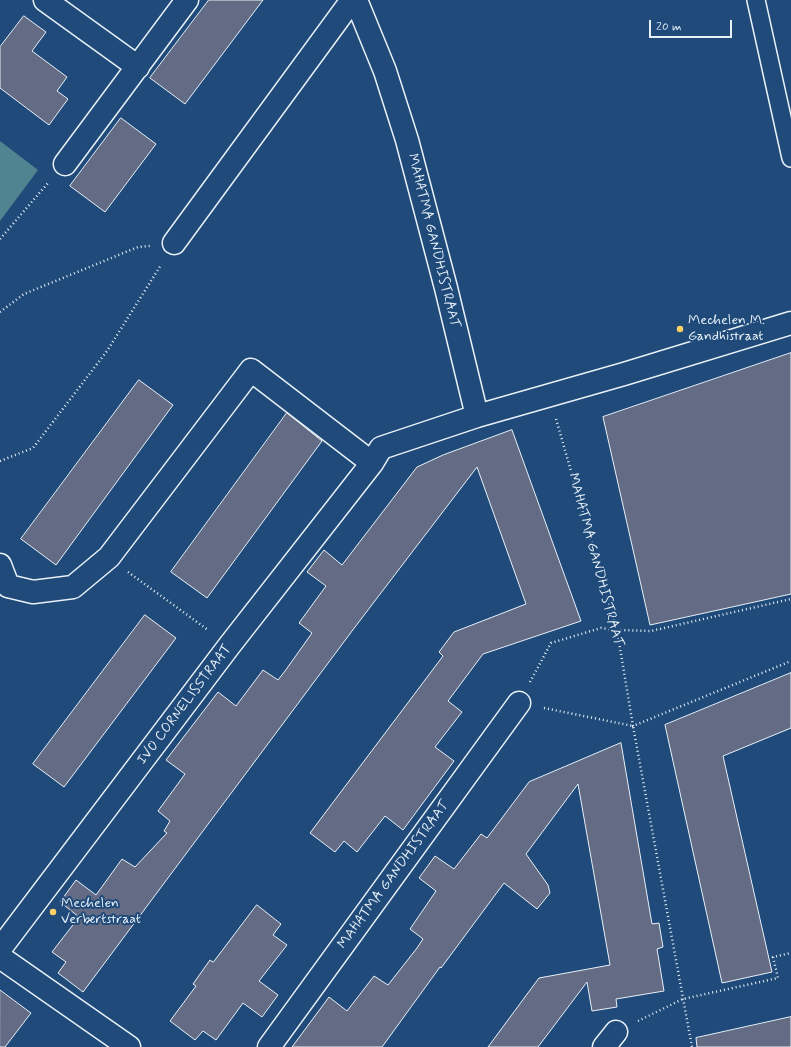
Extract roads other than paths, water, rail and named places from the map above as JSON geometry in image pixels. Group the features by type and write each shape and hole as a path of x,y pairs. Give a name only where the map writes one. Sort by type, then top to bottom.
{"street":[{"path":"45,0 138,67"},
{"path":"65,164 186,0"},
{"path":"174,243 352,0"},
{"name":"MAHATMA GANDHISTRAAT","path":"356,0 385,71 407,140 446,288 477,416"},
{"path":"477,416 791,323"},
{"path":"0,565 4,587 33,592 73,587 109,558 251,370 372,463"},
{"name":"IVO CORNELISSTRAAT","path":"0,949 229,646 372,463 381,448 477,416"},
{"name":"MAHATMA GANDHISTRAAT","path":"269,1047 519,703"},
{"path":"0,957 129,1047"}],"lane":[{"path":"756,0 791,158"}],"place":[{"name":"Mechelen M. Gandhistraat","path":"680,329"},
{"name":"Mechelen Verbertstraat","path":"53,912"}]}
